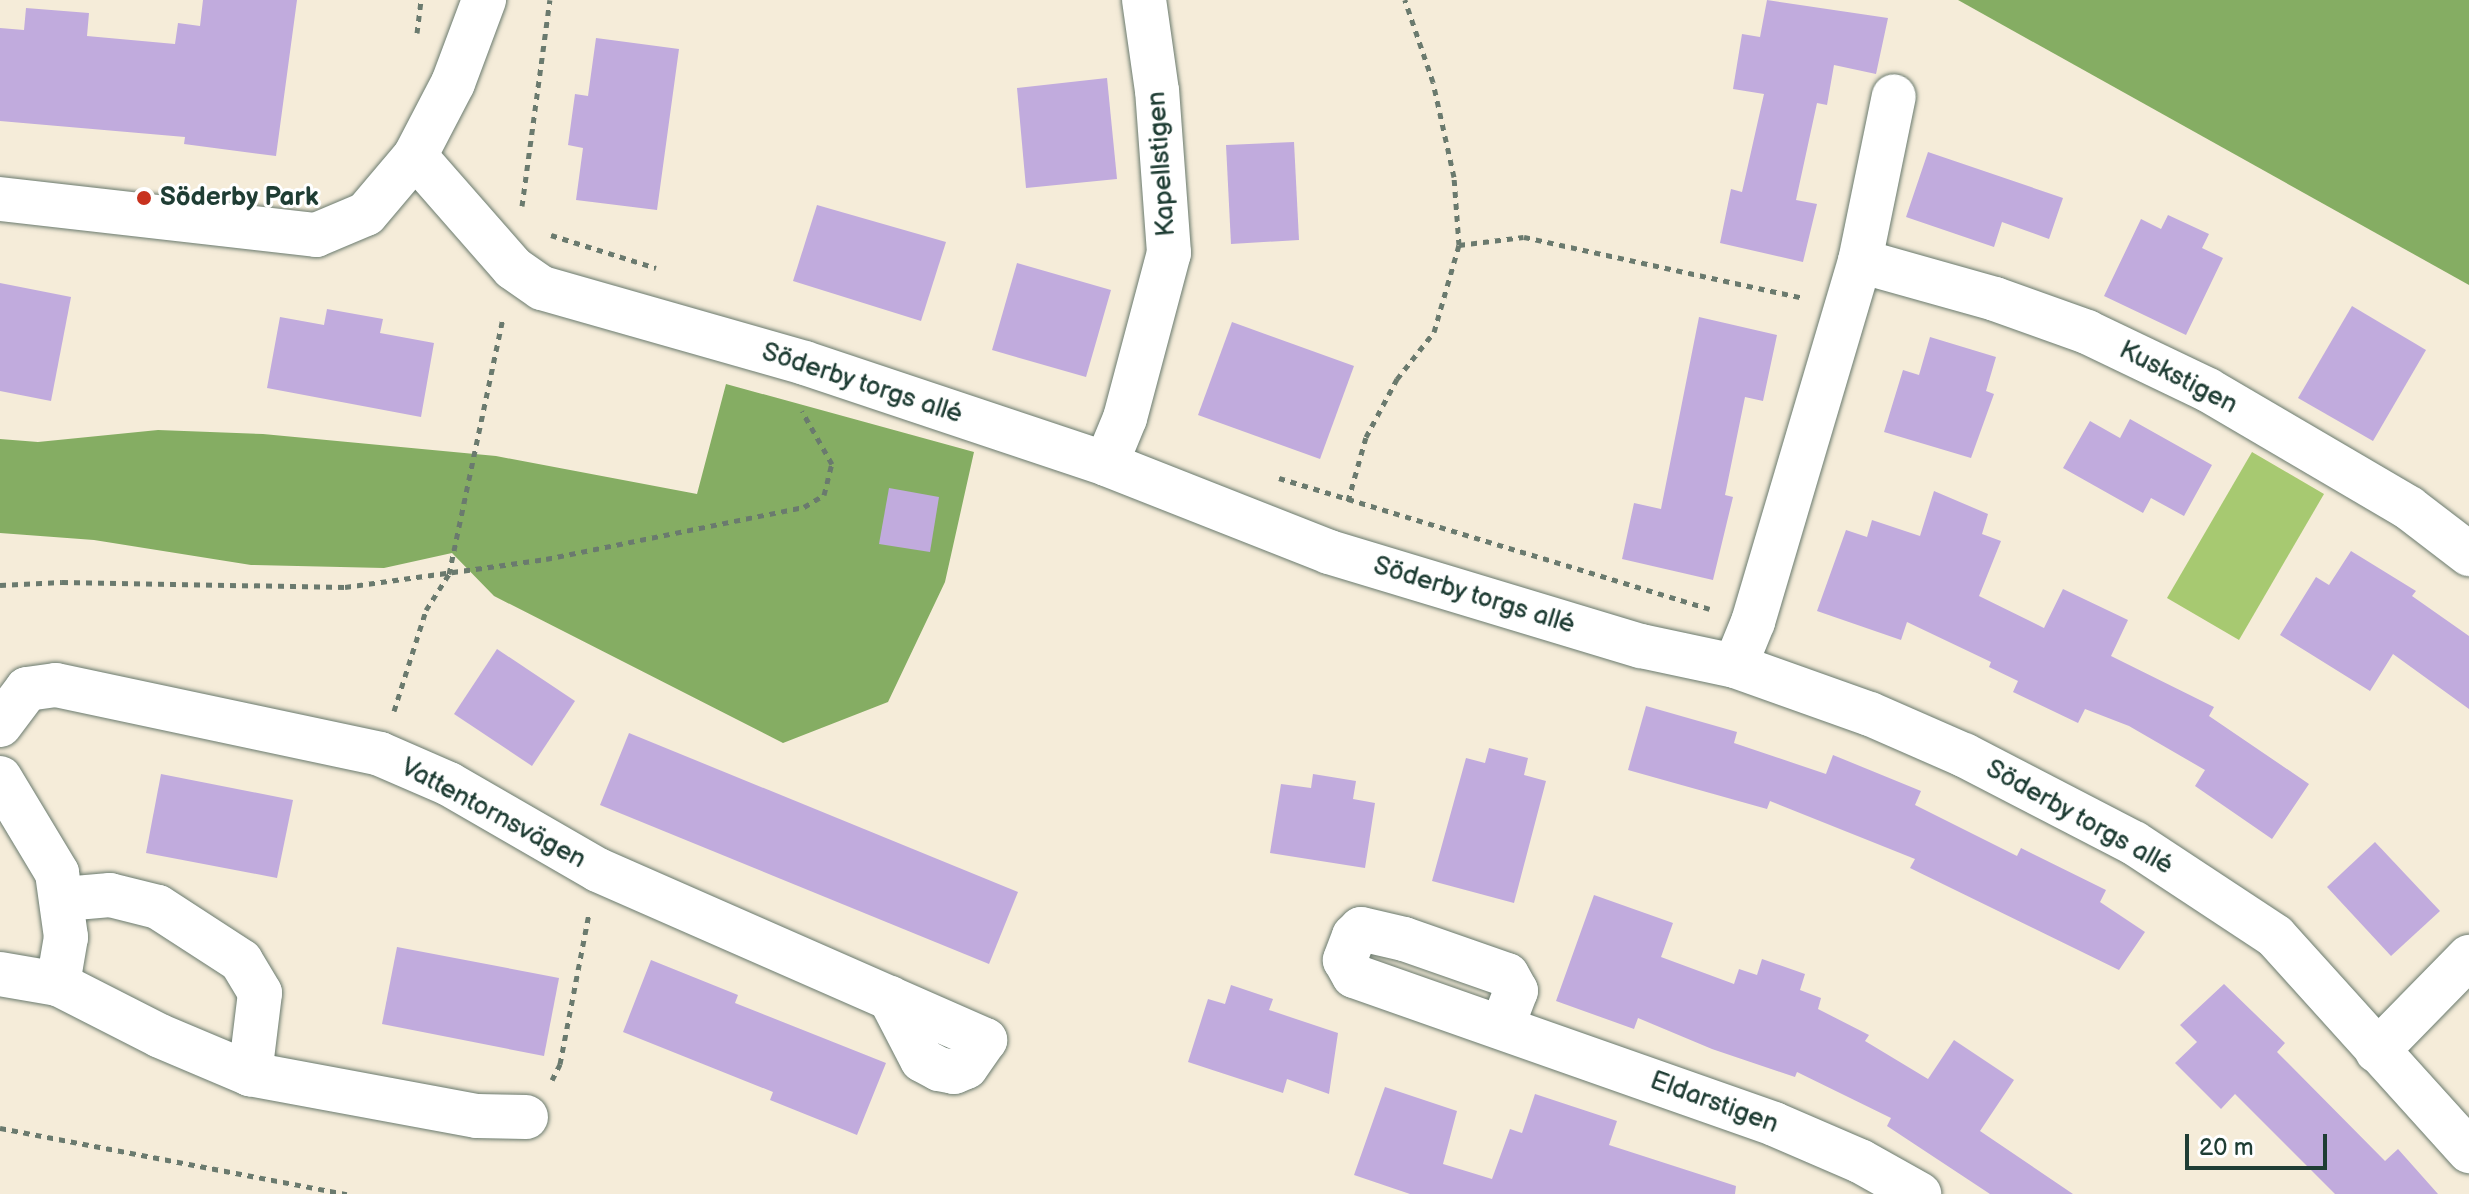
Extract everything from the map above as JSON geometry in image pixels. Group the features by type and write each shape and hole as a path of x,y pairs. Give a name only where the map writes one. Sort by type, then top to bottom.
{"street":[{"path":"0,199 316,235 366,214 415,156 453,83 483,0"},
{"name":"Kapellstigen","path":"1106,464 1125,418 1169,253 1157,91 1144,0"},
{"path":"1735,666 1753,622 1860,261 1894,96"},
{"name":"Söderby torgs allé","path":"415,156 516,247 542,288 805,363 1106,464 1329,552 1641,646 1735,666 1870,714 1964,755 2134,843 2275,936 2469,1151"},
{"name":"Kuskstigen","path":"1860,261 1995,299 2074,327 2208,390 2409,508 2469,554"},
{"name":"Vattentornsvägen","path":"0,725 27,689 56,685 380,754 449,784 598,870 890,998"},
{"path":"0,778 57,873 64,899 66,937 58,984"},
{"path":"64,899 110,895 158,907 241,961 260,993 250,1074"},
{"path":"2377,1051 2469,957"},
{"path":"0,974 58,984 160,1036 250,1074 477,1116 526,1117"},
{"name":"Eldarstigen","path":"1502,1027 1774,1124 1860,1161 1919,1194"}],"path":[{"path":"417,33 421,0"},
{"path":"380,754 426,610 449,574 516,247 550,0"},
{"path":"1329,552 1366,437 1397,379 1434,332 1459,245 1454,177 1433,82 1405,0"},
{"path":"1459,245 1524,237 1846,307"},
{"path":"0,585 62,582 345,587 449,574 815,503 830,483 832,464 800,408 805,363"},
{"path":"526,1117 560,1064 598,870"},
{"path":"0,1128 313,1191 347,1194"}],"green space":[{"path":"1958,0 2469,0 2469,285"},
{"path":"726,384 974,452 945,582 888,702 783,743 494,596 452,553 384,568 251,565 94,540 0,533 0,439 38,442 158,430 263,434 496,456 697,494"},
{"path":"2252,452 2324,494 2239,640 2167,598"}],"building":[{"path":"203,0 297,0 276,156 184,144 185,137 0,121 0,28 24,30 26,8 89,13 87,36 175,44 178,23 200,26"},
{"path":"1767,0 1888,18 1876,74 1834,65 1827,105 1817,103 1796,200 1817,204 1803,262 1720,243 1731,189 1742,192 1764,94 1733,89 1742,34 1760,37"},
{"path":"596,38 679,49 657,210 576,200 583,148 568,145 575,94 588,96"},
{"path":"1107,78 1117,179 1026,188 1017,88"},
{"path":"1294,142 1299,240 1231,244 1226,145"},
{"path":"1928,152 2063,198 2049,239 2002,222 1994,247 1906,217"},
{"path":"817,205 946,242 921,321 793,281"},
{"path":"2168,215 2209,234 2202,248 2223,258 2186,335 2104,296 2141,219 2161,229"},
{"path":"1017,263 1111,290 1086,377 992,350"},
{"path":"0,283 71,297 51,401 0,391"},
{"path":"2352,306 2426,350 2373,441 2298,398"},
{"path":"327,309 383,319 380,333 434,343 421,417 267,388 280,317 324,325"},
{"path":"1699,317 1777,335 1763,401 1745,397 1725,495 1733,497 1713,580 1622,559 1634,503 1661,509"},
{"path":"1232,322 1354,366 1320,459 1198,415"},
{"path":"1930,337 1996,357 1986,391 1994,394 1971,458 1884,432 1903,370 1919,375"},
{"path":"2130,419 2212,465 2184,516 2151,498 2143,513 2063,468 2090,421 2120,438"},
{"path":"889,488 939,497 930,552 879,544"},
{"path":"1934,491 1988,514 1982,534 2001,541 1979,596 2044,628 2063,589 2128,620 2111,656 2214,707 2209,716 2309,784 2272,839 2195,786 2205,770 2129,726 2085,709 2078,723 2013,692 2018,681 1989,667 1991,662 1907,622 1901,640 1817,611 1846,530 1867,537 1872,520 1920,536"},
{"path":"2351,551 2416,591 2412,596 2469,636 2469,709 2393,654 2370,691 2280,635 2316,577 2329,585"},
{"path":"497,649 575,701 532,766 454,714"},
{"path":"1646,706 1737,732 1734,743 1826,774 1833,755 1921,791 1915,805 2017,856 2021,848 2106,890 2100,902 2145,932 2119,970 1910,868 1915,859 1770,801 1767,809 1628,770"},
{"path":"629,733 1018,892 989,964 600,805"},
{"path":"1489,748 1528,758 1524,775 1546,781 1514,903 1432,881 1466,758 1485,763"},
{"path":"161,774 293,800 277,878 146,853"},
{"path":"1313,774 1356,781 1353,799 1375,803 1365,868 1270,853 1281,784 1311,788"},
{"path":"2375,842 2440,911 2391,956 2327,887"},
{"path":"1594,895 1673,923 1661,957 1734,984 1739,969 1757,975 1762,959 1805,974 1800,990 1821,998 1818,1009 1869,1035 1865,1041 1928,1079 1954,1040 2014,1080 1980,1131 2073,1194 1990,1194 1887,1126 1891,1118 1797,1072 1795,1077 1712,1049 1638,1018 1634,1029 1556,1001"},
{"path":"397,947 559,978 544,1056 382,1024"},
{"path":"651,960 738,995 735,1003 886,1063 857,1135 770,1100 773,1092 623,1032"},
{"path":"2224,984 2285,1043 2277,1052 2385,1161 2398,1149 2438,1194 2335,1194 2235,1094 2221,1109 2175,1063 2197,1042 2180,1025"},
{"path":"1231,985 1273,999 1269,1010 1338,1033 1329,1094 1287,1079 1283,1093 1188,1062 1208,999 1225,1004"},
{"path":"1385,1087 1457,1111 1443,1164 1492,1179 1510,1129 1522,1133 1535,1094 1617,1121 1609,1145 1736,1186 1735,1194 1410,1194 1354,1175"}],"place":[{"name":"Söderby Park","path":"144,198"}]}
